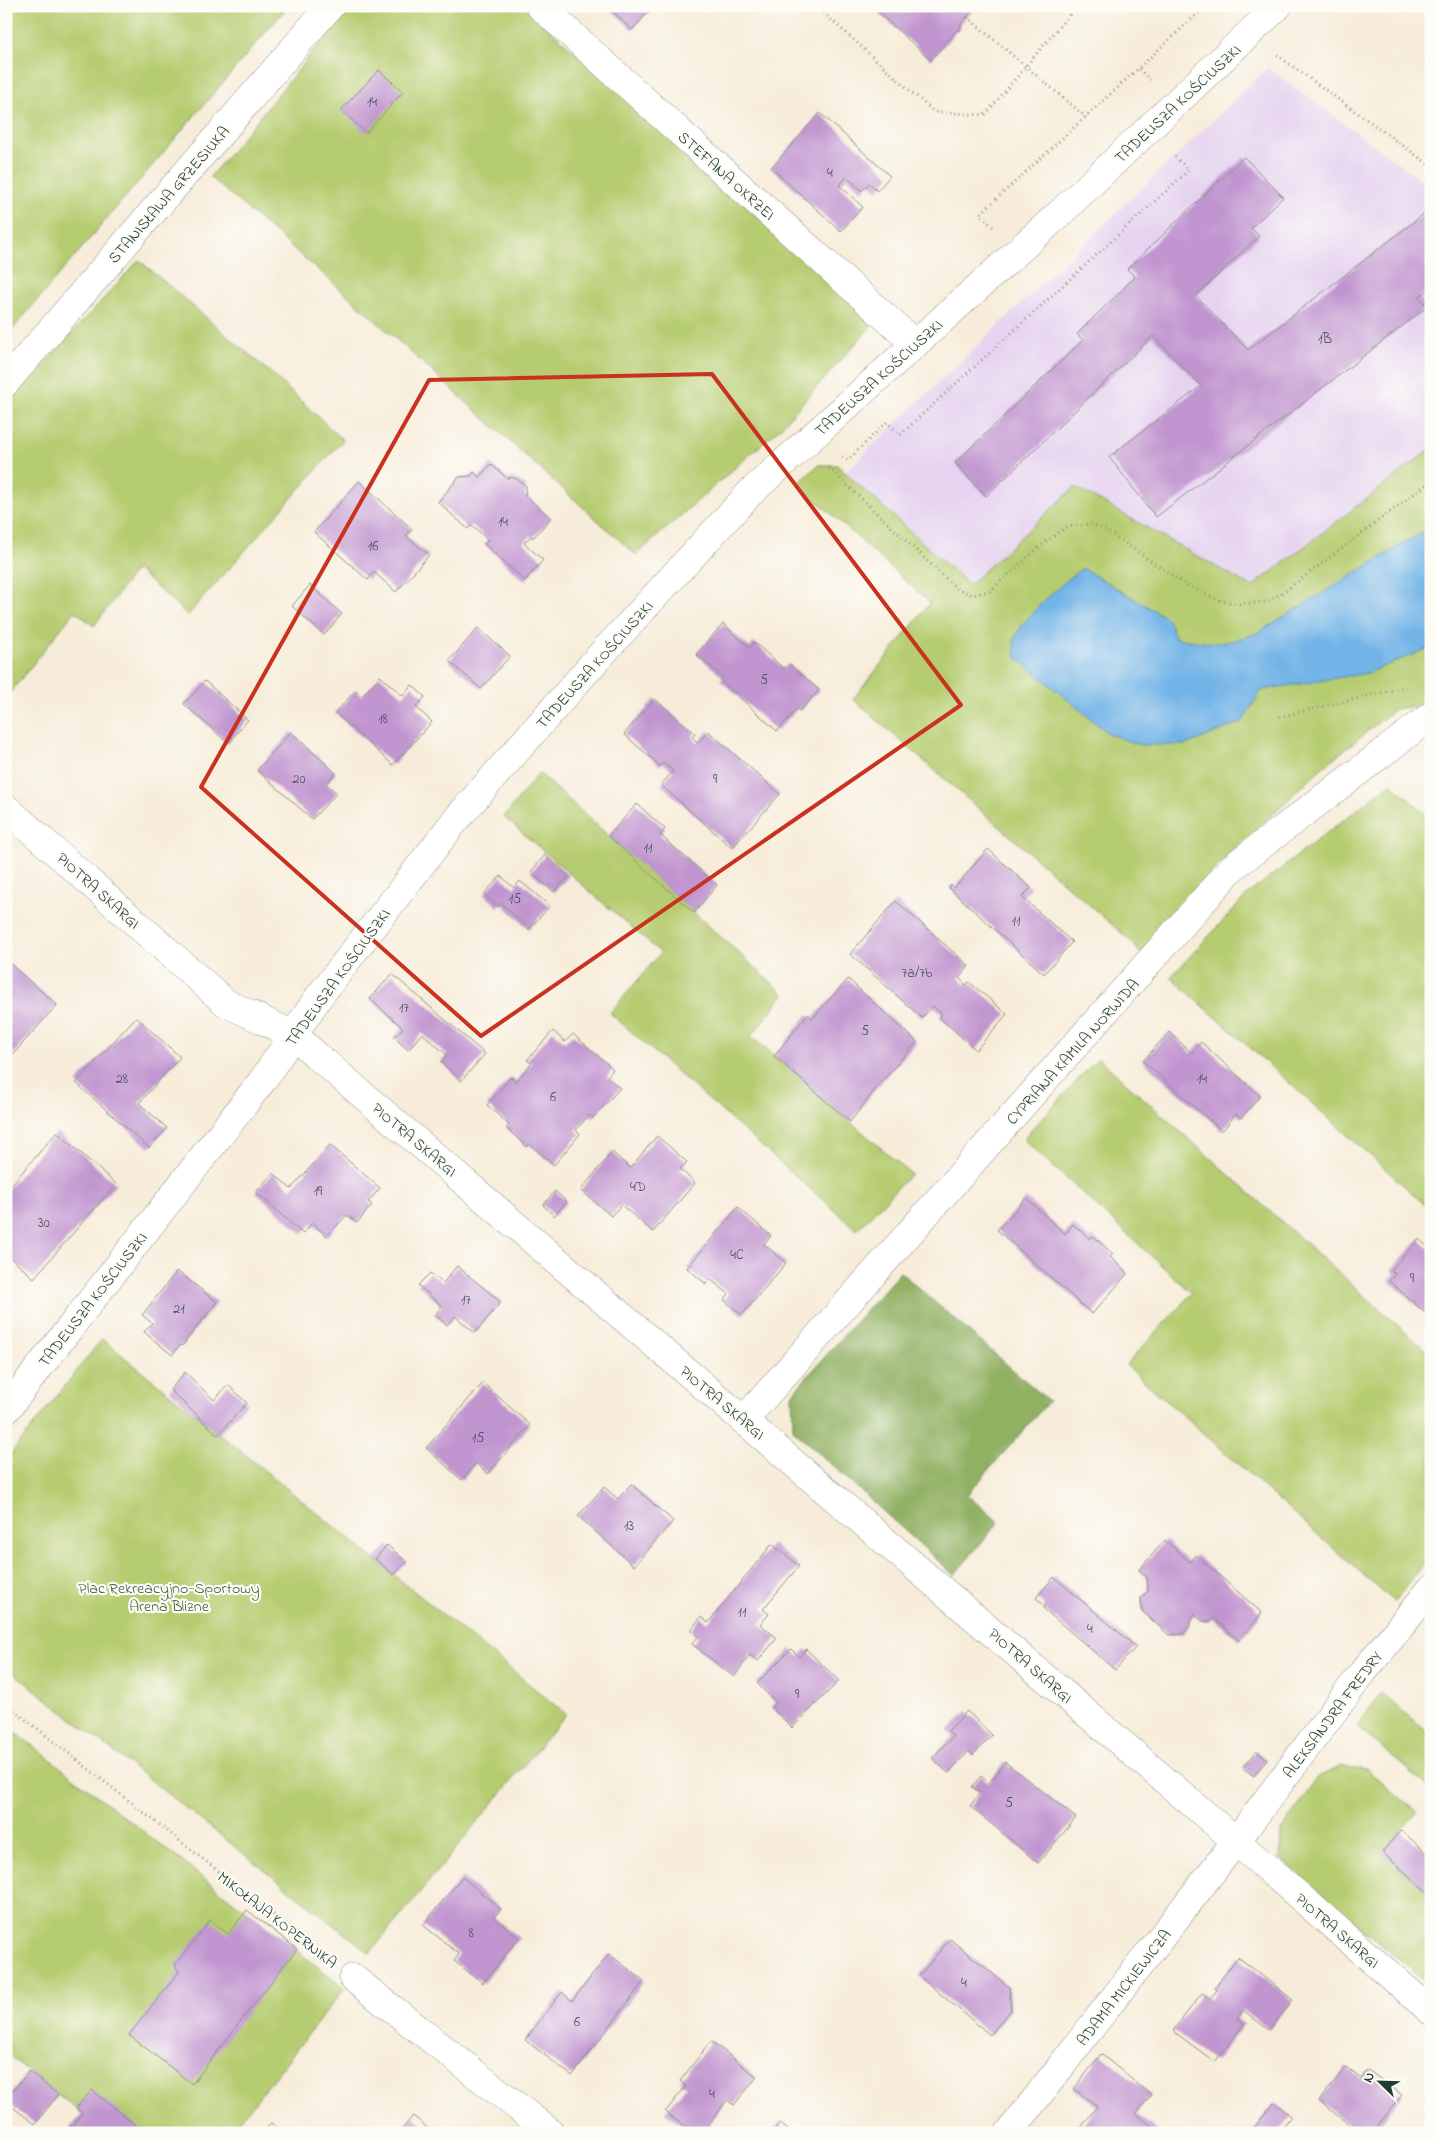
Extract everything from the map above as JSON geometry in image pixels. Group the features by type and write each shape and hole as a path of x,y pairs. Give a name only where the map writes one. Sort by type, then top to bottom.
{"street":[{"name":"STANISŁAWA GRZESIUKA","path":"6,382 330,6"},
{"name":"STEFANA OKRZEI","path":"540,6 914,343"},
{"name":"TADEUSZA KOŚCIUSZKI","path":"6,1410 262,1081 318,998 454,822 598,658 750,493 810,451 914,343 1058,215 1278,6"},
{"name":"CYPRIANA KAMILA NORWIDA","path":"744,1420 1233,867 1431,716"},
{"name":"PIOTRA SKARGI","path":"6,808 226,1003 294,1036 1236,1841 1431,2011"},
{"name":"ALEKSANDRA FREDRY","path":"1236,1841 1363,1672 1431,1589"},
{"name":"ADAMA MICKIEWICZA","path":"1009,2133 1236,1841"},
{"name":"MIKOŁAJA KOPERNIKA","path":"354,1978 552,2133"}],"path":[{"path":"816,6 934,112 985,115 1069,16 1065,6"},
{"path":"967,17 1086,117 1206,6"},
{"path":"1268,49 1431,166"},
{"path":"810,451 840,456 848,460 887,422 900,435 1189,170 1166,148"},
{"path":"810,451 956,589 973,595 990,591 1044,543 1067,527 1092,524 1107,531 1185,584 1218,600 1240,604 1267,602 1292,586 1431,481"},
{"path":"1278,718 1415,684"},
{"name":"MIKOŁAJA KOPERNIKA","path":"6,1704 354,1978"}],"highlighted area":[{"path":"712,374 961,705 481,1036 201,787 429,380"}],"shaded area":[{"path":"1268,68 1431,187 1431,449 1252,587 1075,487 969,585 845,472"}],"green space":[{"path":"6,6 288,6 6,337"},
{"path":"351,6 524,6 875,322 779,429 636,555 344,292 210,177"},
{"path":"139,260 273,375 343,440 188,615 136,569 94,626 75,611 6,698 6,405"},
{"path":"1431,449 1431,716 1423,705 1395,709 1317,772 1214,870 1140,953 1133,943 853,699 930,603 798,484 818,465 837,465 969,585 1075,487 1252,587"},
{"path":"539,773 784,994 751,1036 911,1174 857,1230 610,1013 661,953 504,817"},
{"path":"1391,783 1431,819 1431,1210 1171,977 1248,894"},
{"path":"1098,1058 1431,1355 1431,1555 1394,1602 1126,1365 1192,1293 1023,1139"},
{"path":"900,1272 1049,1401 967,1495 999,1522 954,1575 793,1430 792,1394"},
{"name":"Plac Rekreacyjno-Sportowy Arena Blizne","path":"102,1339 566,1714 370,1953 6,1667 6,1460"},
{"path":"1381,1693 1431,1735 1431,1790 1357,1726"},
{"path":"6,1725 345,1988 230,2133 106,2133 6,2053"},
{"path":"1342,1766 1367,1770 1417,1812 1382,1852 1431,1895 1431,1987 1280,1858 1281,1831 1318,1777"}],"water":[{"path":"1431,527 1431,647 1368,673 1262,690 1242,722 1186,745 1139,745 1109,734 1016,657 1015,638 1026,620 1055,591 1082,568 1167,618 1176,638 1199,642 1226,642 1257,633"}],"building":[{"path":"607,6 654,6 632,30"},
{"path":"871,6 977,6 961,23 960,31 958,29 931,60"},
{"path":"379,70 403,92 366,133 341,110"},
{"path":"820,113 890,176 877,191 869,183 862,191 847,177 839,185 863,207 841,231 771,168"},
{"path":"1244,157 1283,197 1251,228 1259,236 1196,296 1248,350 1429,210 1431,288 1419,297 1427,307 1156,517 1109,457 1201,386 1153,336 986,496 955,463 1083,340 1077,334 1135,277 1127,269"},
{"path":"491,464 508,479 510,477 517,479 526,486 525,495 551,518 533,538 531,536 524,543 543,560 525,581 484,544 488,540 472,525 468,529 438,502 459,477 471,476 474,472 479,477"},
{"path":"359,481 412,529 406,536 429,555 396,592 374,572 368,580 314,532"},
{"path":"310,585 342,614 324,635 292,606"},
{"path":"723,624 750,648 754,642 784,669 789,664 819,690 800,711 798,708 777,731 720,680 723,677 696,654"},
{"path":"478,628 510,656 481,689 449,661"},
{"path":"380,676 403,696 412,685 425,697 416,707 432,722 393,765 335,713 356,690 362,696"},
{"path":"205,681 248,720 228,743 184,704"},
{"path":"655,699 695,733 692,737 698,743 708,731 780,794 732,848 661,785 673,771 663,763 660,766 624,734"},
{"path":"291,732 336,773 326,784 337,793 312,819 257,770"},
{"path":"637,804 665,829 660,835 717,885 694,913 608,836"},
{"path":"988,849 1031,888 1022,897 1072,942 1044,974 949,888 951,885 954,888"},
{"path":"545,855 569,876 554,892 531,872"},
{"path":"501,876 514,888 520,881 550,906 529,929 501,903 498,907 484,894"},
{"path":"896,901 969,966 959,978 966,985 969,982 1007,1014 976,1050 939,1017 942,1014 933,1006 922,1018 850,954"},
{"path":"9,963 57,1005 6,1062 6,966"},
{"path":"392,974 485,1054 461,1081 441,1062 447,1055 422,1033 408,1050 394,1037 403,1028 370,999"},
{"path":"848,979 917,1042 882,1081 850,1122 774,1056 808,1014 813,1018"},
{"path":"136,1017 180,1057 139,1103 167,1128 149,1148 76,1083"},
{"path":"553,1031 565,1042 573,1034 613,1069 607,1077 620,1088 593,1118 589,1115 576,1130 580,1134 554,1165 529,1144 527,1147 506,1128 509,1125 487,1105 511,1077 516,1081 532,1063 527,1060"},
{"path":"1169,1032 1192,1053 1201,1042 1260,1096 1241,1118 1236,1114 1222,1131 1143,1061"},
{"path":"57,1132 116,1184 34,1278 6,1254 6,1191"},
{"path":"657,1136 687,1162 680,1169 695,1183 653,1232 621,1205 611,1216 581,1190 612,1152 630,1168"},
{"path":"330,1145 380,1188 368,1202 372,1205 357,1223 347,1215 327,1236 312,1223 303,1234 256,1192 273,1173 291,1189"},
{"path":"555,1191 567,1202 554,1216 543,1205"},
{"path":"1026,1198 1065,1234 1073,1224 1090,1239 1093,1236 1113,1254 1110,1257 1128,1273 1092,1314 997,1230"},
{"path":"738,1207 771,1236 764,1244 786,1263 742,1315 724,1300 729,1294 710,1279 706,1284 687,1268"},
{"path":"1419,1239 1431,1250 1431,1318 1389,1281 1395,1274 1391,1270"},
{"path":"457,1266 501,1302 475,1333 455,1316 447,1325 435,1315 442,1306 418,1285 430,1273 443,1283"},
{"path":"177,1271 217,1302 182,1346 180,1345 172,1355 144,1332 152,1323 142,1315"},
{"path":"185,1372 214,1400 228,1385 247,1403 218,1435 170,1390"},
{"path":"483,1383 530,1425 488,1474 476,1463 462,1480 426,1448"},
{"path":"631,1484 673,1521 634,1566 578,1516 604,1487 618,1499"},
{"path":"1165,1540 1190,1562 1196,1555 1262,1613 1239,1641 1213,1618 1210,1621 1202,1621 1195,1615 1190,1621 1190,1626 1183,1634 1169,1635 1142,1611 1141,1598 1148,1591 1147,1577 1139,1570"},
{"path":"772,1544 799,1566 763,1609 769,1614 760,1624 777,1638 758,1661 750,1655 734,1677 692,1644 698,1637 691,1630 701,1617 708,1623"},
{"path":"387,1545 407,1562 394,1575 375,1559"},
{"path":"1054,1577 1136,1647 1115,1670 1044,1609 1045,1606 1036,1598"},
{"path":"791,1649 799,1657 806,1649 839,1681 792,1728 771,1707 776,1703 757,1683"},
{"path":"967,1711 992,1735 973,1755 969,1751 948,1773 932,1758 953,1736 948,1731"},
{"path":"1256,1751 1267,1759 1254,1776 1243,1768"},
{"path":"1005,1762 1076,1818 1038,1863 970,1806 980,1793 972,1787 981,1776 989,1783"},
{"path":"1401,1830 1431,1857 1431,1895 1382,1852"},
{"path":"462,1877 501,1909 494,1917 519,1938 483,1983 454,1961 459,1954 423,1925"},
{"path":"247,1910 297,1949 192,2084 129,2035 179,1972 175,1965 210,1920 228,1934"},
{"path":"950,1939 1009,1987 1011,2010 990,2035 919,1976"},
{"path":"609,1954 644,1981 572,2076 525,2040 562,1992 572,2001"},
{"path":"1238,1957 1293,2000 1269,2030 1243,2010 1237,2019 1244,2024 1215,2062 1173,2031 1202,1993 1210,1999 1217,1990 1214,1988"},
{"path":"711,2041 757,2077 734,2105 727,2100 703,2133 693,2133 665,2112 686,2086 680,2081"},
{"path":"1101,2054 1151,2095 1136,2114 1160,2133 1078,2132 1097,2106 1074,2089"},
{"path":"1346,2067 1361,2079 1368,2070 1402,2095 1372,2133 1360,2133 1319,2101"},
{"path":"29,2071 58,2095 35,2124 6,2102 6,2099"},
{"path":"92,2090 146,2133 66,2133 82,2113 76,2108"},
{"path":"1274,2102 1291,2116 1278,2133 1250,2133"},
{"path":"413,2116 434,2133 399,2133"},
{"path":"271,2123 285,2133 263,2133"},
{"path":"779,2123 792,2133 772,2133"}]}
